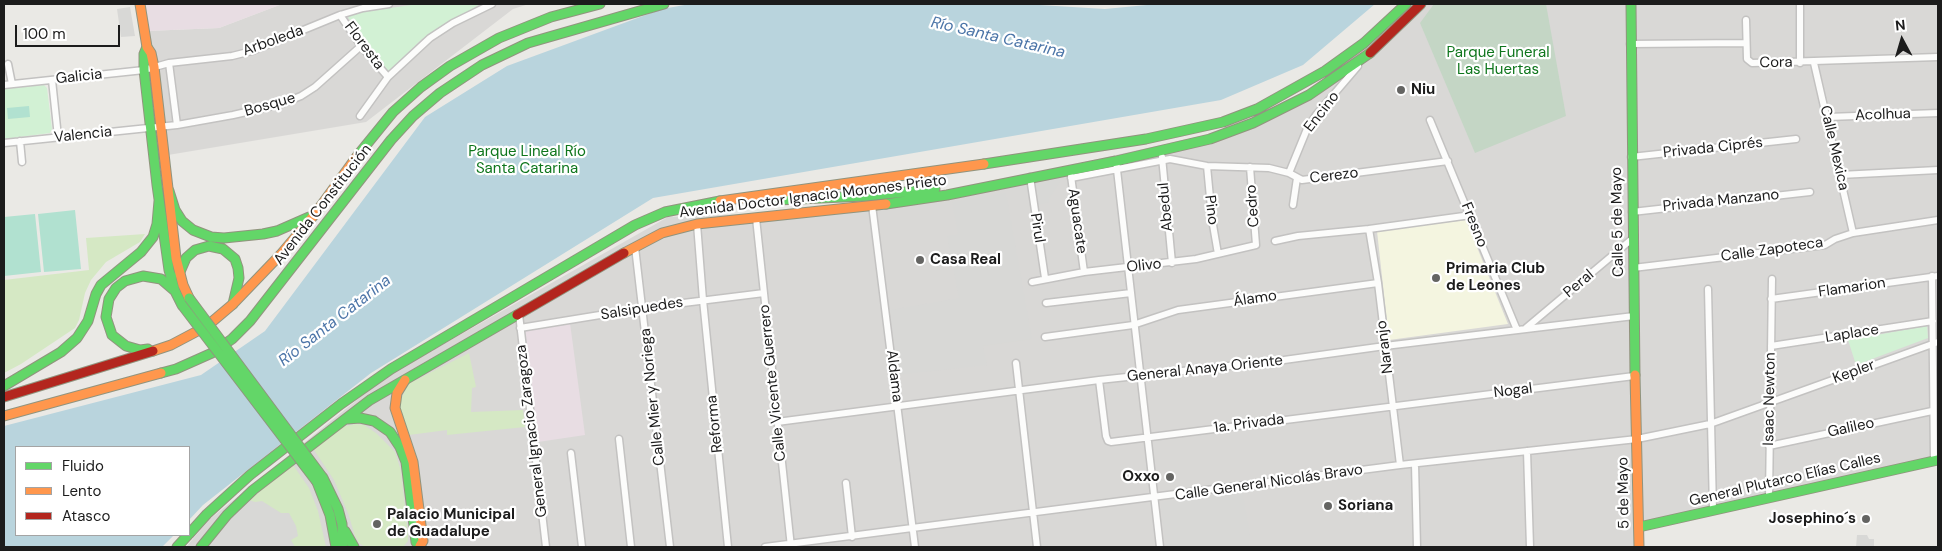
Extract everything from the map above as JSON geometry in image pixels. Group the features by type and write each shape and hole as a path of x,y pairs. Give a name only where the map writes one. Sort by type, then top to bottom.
{"main road":[{"path":"140,4 147,47 151,53 154,67 179,274 189,298 320,480 330,515 336,547"},
{"name":"Avenida Constitución","path":"4,397 162,348 198,332 233,304 282,253 315,214 357,153 375,132 407,99 435,76 482,46 516,30 551,17 600,4"},
{"name":"Avenida Constitución","path":"4,416 176,369 212,353 232,339 250,321 391,140 413,116 440,93 482,65 528,43 664,4"},
{"name":"Avenida Doctor Ignacio Morones Prieto","path":"190,532 250,475 341,404 390,369 636,225 665,212 722,201 1001,162 1146,139 1223,122 1257,108 1325,71 1364,43 1406,4"},
{"name":"Avenida Doctor Ignacio Morones Prieto","path":"201,547 227,516 253,490 370,400 635,246 662,233 697,224 872,205 946,195 1030,177 1071,174 1117,165 1160,151 1226,134 1268,116 1309,94 1366,57 1421,4"},
{"name":"Calle 5 de Mayo","path":"1631,4 1632,239 1637,439"},
{"path":"147,47 144,54 144,70 150,128 169,270 175,291 182,305 334,498 342,524 354,547"},
{"path":"722,201 864,196 1012,182"},
{"path":"170,190 175,210 182,221 192,230 211,237 248,237 277,231 315,214"},
{"path":"4,386 61,352 77,338 88,320 96,294 101,285 149,244 157,224 159,201"},
{"path":"179,274 186,258 195,250 209,246 223,249 235,259 238,268 239,278 233,304"},
{"path":"162,348 140,350 121,344 109,329 106,317 107,304 116,288 136,276 149,276 161,279 175,291"},
{"path":"407,378 398,394 395,408 412,462 418,545"},
{"path":"342,420 360,418 374,421 386,429 397,442 406,462 418,545"},
{"name":"5 de Mayo","path":"1637,439 1639,547"},
{"name":"General Plutarco Elías Calles","path":"1639,526 1936,460"},
{"path":"342,524 344,547"},
{"name":"Avenida Doctor Ignacio Morones Prieto","path":"177,547 186,536"}],"street":[{"name":"Arboleda","path":"154,67 169,63 252,52 340,15 363,8 389,4"},
{"path":"360,116 388,77 430,38 453,23 492,4"},
{"path":"1800,4 1800,63"},
{"name":"Floresta","path":"340,15 360,46 388,77"},
{"path":"1746,20 1746,43"},
{"name":"Cora","path":"1630,44 1746,43 1747,59 1752,64 1938,57"},
{"name":"Bosque","path":"162,127 233,115 292,100 315,87 360,46"},
{"name":"Encino","path":"1289,173 1307,129 1316,115 1366,57"},
{"name":"Calle Mexica","path":"1814,62 1853,233"},
{"path":"169,63 177,125"},
{"path":"8,64 12,84"},
{"name":"Galicia","path":"4,85 144,70 154,67"},
{"path":"52,80 58,137"},
{"name":"Acolhua","path":"1828,117 1938,112"},
{"name":"Fresno","path":"1430,120 1471,215 1517,330"},
{"name":"Valencia","path":"4,143 162,127"},
{"name":"Privada Ciprés","path":"1631,157 1796,139"},
{"path":"20,141 22,162"},
{"name":"Abedul","path":"1160,151 1166,221 1172,262"},
{"name":"Cerezo","path":"1117,165 1176,160 1206,166 1269,168 1289,173 1302,180 1309,180 1448,162"},
{"path":"1117,165 1132,293 1133,325 1160,547"},
{"name":"Pino","path":"1206,166 1218,254"},
{"name":"Cedro","path":"1250,167 1256,245"},
{"path":"1840,175 1938,170"},
{"name":"Aguacate","path":"1071,174 1084,272"},
{"name":"Pirul","path":"1030,177 1037,233 1046,278"},
{"path":"1293,205 1297,178"},
{"name":"Privada Manzano","path":"1632,212 1810,192"},
{"name":"Aldama","path":"872,205 915,547"},
{"path":"1275,241 1298,236 1369,229 1471,215"},
{"name":"Calle Vicente Guerrero","path":"756,218 790,546"},
{"name":"Calle Zapoteca","path":"1633,268 1825,246 1835,239 1853,233 1938,220"},
{"name":"Reforma","path":"697,224 728,547"},
{"name":"Naranjo","path":"1369,229 1378,283 1400,466"},
{"name":"Peral","path":"1525,329 1632,239"},
{"name":"Olivo","path":"1032,282 1084,272 1172,262 1256,245"},
{"name":"Calle Mier y Noriega","path":"635,246 670,547"},
{"path":"1935,276 1932,411 1936,460"},
{"name":"Flamarion","path":"1771,299 1935,276"},
{"name":"Isaac Newton","path":"1769,498 1772,279"},
{"name":"Álamo","path":"1045,337 1133,325 1178,310 1378,283"},
{"path":"1708,289 1713,510"},
{"name":"Salsipuedes","path":"520,328 643,308 764,293"},
{"path":"1046,303 1132,293"},
{"name":"General Ignacio Zaragoza","path":"519,314 546,547"},
{"name":"General Anaya Oriente","path":"777,422 1099,380 1284,360 1634,316"},
{"name":"Laplace","path":"1771,346 1933,321"},
{"name":"Kepler","path":"1770,403 1935,343"},
{"path":"1016,363 1037,547"},
{"name":"Nogal","path":"1392,407 1634,376"},
{"name":"1a. Privada","path":"1099,380 1106,439 1111,442 1392,407"},
{"name":"Calle General Nicolás Bravo","path":"765,547 790,546 1527,450 1637,439 1710,424 1770,403"},
{"name":"Galileo","path":"1769,446 1932,411"},
{"path":"619,439 630,547"},
{"path":"1527,450 1530,547"},
{"path":"571,453 582,547"},
{"path":"1415,464 1417,547"},
{"path":"846,483 852,537"}],"shaded area":[{"path":"144,4 282,4 219,28 147,31"},
{"path":"282,4 529,4 513,9 366,122 162,156 147,31 219,28"},
{"path":"1415,4 1938,4 1938,462 1640,530 1640,547 186,547 210,519 384,378 668,217 874,209 1268,121 1393,27"},
{"path":"130,7 135,36 121,37 117,9"},
{"path":"1063,177 1049,198 1049,202 1037,205 1034,183"},
{"path":"1006,193 1032,339 983,346 987,365 898,375 890,310 959,298 947,236 958,234 952,202"},
{"name":"Primaria Club de Leones","path":"1466,220 1508,324 1389,340 1377,231"},
{"path":"570,323 585,435 538,442 524,330"},
{"path":"1242,490 1250,534 1248,547 1166,547 1161,505 1167,501"},
{"path":"249,500 255,502 262,501 284,514 289,513 296,526 298,536 291,541 295,547 209,547 228,522"},
{"path":"1857,535 1867,535 1869,539 1874,539 1874,547 1856,547"}],"green space":[{"path":"418,4 480,4 422,39 388,72 364,44 348,17 349,14"},
{"name":"Parque Funeral Las Huertas","path":"1434,4 1546,4 1566,116 1475,153 1420,23"},
{"path":"44,85 47,88 52,129 50,133 4,139 4,89"},
{"path":"29,106 30,117 8,119 7,108"},
{"path":"75,210 81,269 44,272 38,214"},
{"path":"35,214 41,272 4,276 4,217"},
{"path":"145,234 140,242 106,262 91,280 85,293 79,320 75,328 4,373 4,280 89,270 86,238"},
{"path":"1927,326 1928,338 1856,365 1848,340"},
{"path":"469,353 476,387 472,388 471,412 523,410 525,427 447,435 447,430 409,435 399,404 408,384"},
{"path":"356,424 364,425 376,433 395,452 401,471 408,535 408,541 403,547 365,547 359,543 334,480 314,450 341,427"},
{"path":"293,465 309,488 318,511 326,547 295,547 291,540 298,536 296,526 289,513 281,513 262,501 255,502 249,500"}],"water":[{"name":"Río Santa Catarina","path":"690,4 1023,4 1105,9 1157,4 1375,4 1303,65 1221,100 653,198 371,373 203,505 190,519 190,446 15,446 15,536 173,536 162,547 4,547 4,426 201,375 265,331 425,117 507,66 662,9"}],"traffic: fast":[{"path":"358,155 393,112 421,87 450,66 499,38 551,17 600,4"},
{"path":"161,373 176,369 212,353 232,339 250,321 391,140 413,116 440,93 482,65 528,43 664,4"},
{"path":"984,164 1146,139 1223,122 1257,109 1325,71 1364,43 1406,4"},
{"path":"1631,4 1635,375"},
{"path":"147,47 144,54 144,70 157,185 169,270 175,291 182,305"},
{"path":"886,204 947,195 1116,161 1210,139 1253,123 1309,95 1370,53"},
{"path":"777,200 865,196 935,189"},
{"path":"169,191 175,210 182,221 193,230 211,237 224,238 263,234 277,231 309,217"},
{"path":"4,386 61,352 77,338 88,321 96,294 101,285 141,252 153,237 157,224 159,201"},
{"path":"190,533 207,514 250,475 341,404 391,369 635,225 665,212 720,201"},
{"path":"179,274 186,258 195,250 209,246 223,249 235,259 238,268 239,278 233,304"},
{"path":"148,349 140,350 126,346 112,335 106,317 109,299 116,288 125,281 143,276 161,279 175,291"},
{"path":"189,298 323,478"},
{"path":"182,305 317,482"},
{"path":"201,547 227,515 253,490 370,400 517,315"},
{"path":"347,419 360,418 374,421 390,432 400,447 406,462 416,542 420,547"},
{"path":"1639,527 1938,460"},
{"path":"323,478 338,509 342,524 343,547"},
{"path":"317,482 330,515 336,547"},
{"path":"345,531 354,547"},
{"path":"177,547 187,536"}],"traffic: slow":[{"path":"140,4 147,47 151,53 154,67 176,258 183,285 189,298"},
{"path":"153,351 171,345 207,326 233,304 282,253 315,214 358,155"},
{"path":"720,201 984,164"},
{"path":"624,253 662,233 697,224 886,204"},
{"path":"4,416 161,373"},
{"path":"1635,375 1639,547"},
{"path":"405,380 397,393 395,408 413,462 423,541 420,546"}],"traffic: jam":[{"path":"1370,53 1421,4"},
{"path":"517,315 624,253"},
{"path":"4,397 153,351"}],"place":[{"name":"Niu","path":"1401,90"},
{"name":"Casa Real","path":"920,260"},
{"name":"Primaria Club de Leones","path":"1436,278"},
{"name":"Oxxo","path":"1170,477"},
{"name":"Soriana","path":"1328,506"},
{"name":"Josephino´s","path":"1866,519"},
{"name":"Palacio Municipal de Guadalupe","path":"377,524"}],"park label":[{"name":"Parque Lineal Río Santa Catarina","path":"527,160"}]}
